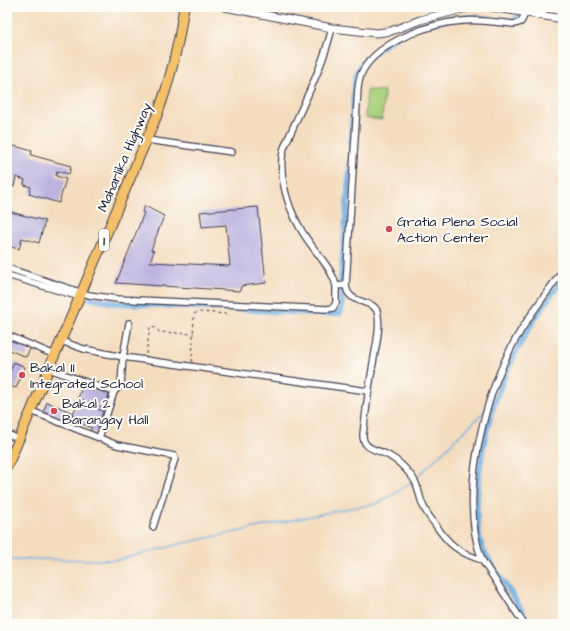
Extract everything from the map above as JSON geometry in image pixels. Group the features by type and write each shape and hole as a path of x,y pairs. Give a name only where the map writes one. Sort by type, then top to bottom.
{"highway":[{"name":"Maharlika Highway","path":"7,467 147,140 169,85 180,36 184,7"}],"street":[{"path":"225,7 332,28 371,33 386,32 420,20 470,7"},
{"path":"491,7 563,19"},
{"path":"482,560 463,553 446,541 426,510 421,499 417,483 413,476 390,456 372,449 365,444 363,436 368,391 378,330 377,311 374,307 360,302 352,297 347,291 346,285 358,88 362,70 370,60 404,36 443,23 464,20 515,24 521,22 526,12"},
{"path":"7,275 81,295 327,309 333,308 336,304 336,286 332,275 294,218 281,171 284,148 318,74 332,28"},
{"path":"147,140 232,152"},
{"path":"7,268 81,295"},
{"path":"524,624 482,560 477,546 474,530 473,496 477,454 490,401 499,374 515,340 563,270"},
{"path":"336,286 346,285"},
{"path":"99,438 114,392 121,384 123,357 129,323"},
{"path":"7,335 55,355"},
{"path":"61,341 84,349 123,357 368,391"},
{"path":"49,370 114,392"},
{"path":"31,411 99,438 124,446 172,455 174,457 153,527"},
{"path":"7,434 19,439"}],"path":[{"path":"192,366 194,334 193,317 196,313 229,314"},
{"path":"145,360 150,327 156,328 159,332 194,334"}],"green space":[{"path":"367,90 384,91 382,120 365,118"}],"building":[{"path":"7,144 32,151 31,155 71,166 69,174 57,171 56,176 66,179 59,203 29,194 31,187 24,185 25,180 16,177 14,187 7,186"},
{"path":"145,206 164,216 151,250 154,251 150,262 230,266 226,225 202,227 200,212 258,207 266,283 241,286 240,291 116,283 144,213 142,212"},
{"path":"7,211 45,221 39,243 22,238 19,249 7,246"},
{"path":"7,338 31,347 26,357 7,349"},
{"path":"14,362 25,367 16,388 7,385 7,378"},
{"path":"83,385 109,394 104,408 78,398"},
{"name":"Bakal 2 Barangay Hall","path":"47,402 73,413 69,423 43,413"},
{"path":"78,402 103,411 97,426 100,428 98,434 90,431 92,428 71,419"}],"waterway":[{"path":"506,21 514,21 518,18 518,15"},
{"path":"341,283 351,155 354,90 359,69 367,59 390,40 416,27 459,18 489,19"},
{"path":"7,271 57,287"},
{"path":"530,624 489,561 482,547 477,525 478,486 481,457 487,429 494,402 504,376 530,326 563,279"},
{"path":"89,298 116,303 334,314 340,313 342,307 341,288"},
{"path":"417,477 485,411"},
{"path":"7,559 117,560 184,543 379,503 412,481"}],"place":[{"name":"Gratia Plena Social Action Center","path":"389,229"},
{"name":"Bakal II Integrated School","path":"22,375"},
{"name":"Bakal 2 Barangay Hall","path":"54,411"}]}
